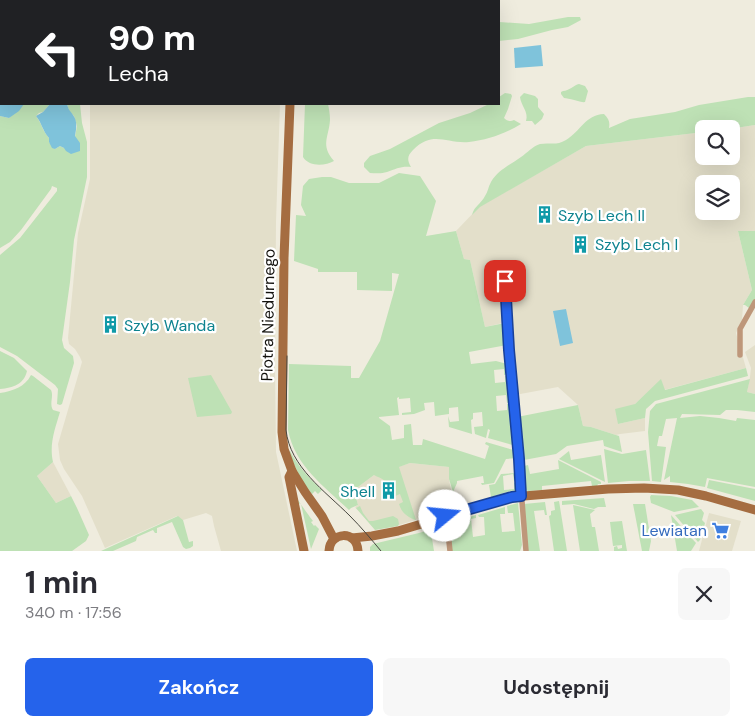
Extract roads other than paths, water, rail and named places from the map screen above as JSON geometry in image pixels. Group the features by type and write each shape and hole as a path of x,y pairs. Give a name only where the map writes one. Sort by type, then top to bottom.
{"street":[{"name":"Piotra Niedurnego","path":"290,105 284,258 282,417 284,449 292,471 322,516 353,542"},
{"path":"518,278 505,281 526,551"},
{"path":"740,354 740,329 755,302"},
{"path":"292,471 289,477 304,551"},
{"path":"328,547 338,537 353,542 521,496 623,488 662,488 696,494 755,510"},
{"name":"Piotra Niedurnego","path":"322,516 328,547"},
{"path":"445,516 450,551"}],"water":[{"path":"541,45 543,66 515,68 514,48"},
{"path":"0,105 23,105 19,111 9,118 0,116"},
{"path":"49,105 67,105 76,120 75,136 80,143 80,151 71,154 60,146 55,149 52,148 49,138 36,116"},
{"path":"566,309 573,343 560,346 553,311"}],"tram line":[{"path":"287,356 286,430 294,456 310,478 354,520 381,551"}],"place":[{"name":"Szyb Lech II","path":"544,215"},
{"name":"Szyb Lech I","path":"581,244"},
{"name":"Szyb Wanda","path":"110,325"},
{"name":"Shell","path":"389,491"},
{"name":"Lewiatan","path":"721,530"}]}
